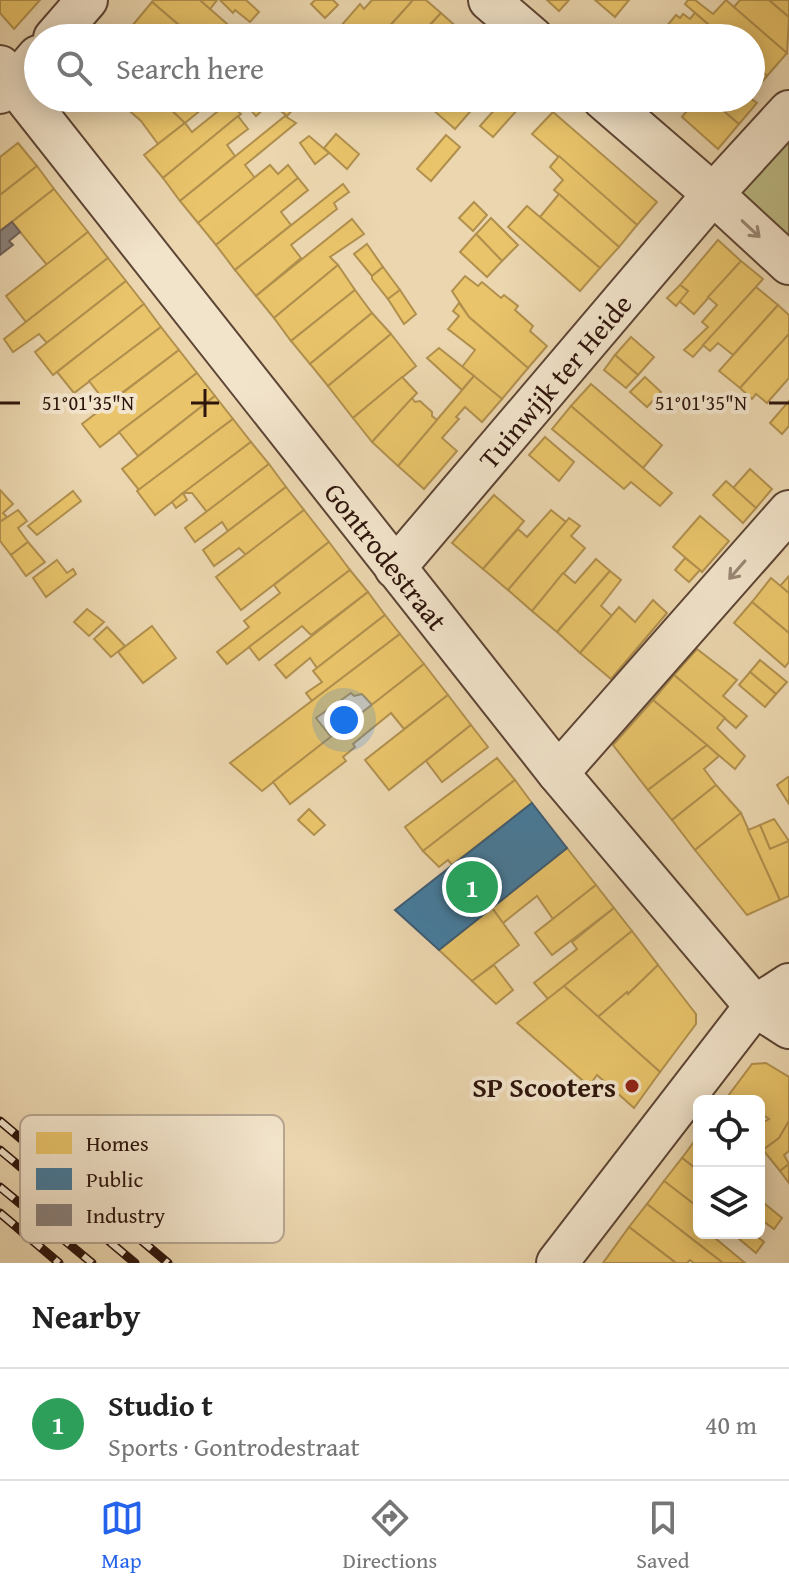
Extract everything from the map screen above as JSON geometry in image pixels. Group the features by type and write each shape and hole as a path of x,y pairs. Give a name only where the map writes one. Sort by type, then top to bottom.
{"street":[{"path":"66,24 87,0"},
{"path":"489,0 517,24"},
{"name":"Tuinwijk ter Heide","path":"395,568 713,194 789,111"},
{"name":"Gontrodestraat","path":"42,112 558,773 755,1006 789,1028"},
{"path":"618,112 789,264"},
{"path":"558,773 789,511"},
{"path":"557,1263 755,1006 789,984"}],"shaded area":[{"path":"789,140 789,252 733,201"}],"building: Homes":[{"path":"0,0 40,0 14,29 0,13"},
{"path":"200,0 227,24 178,24 152,2"},
{"path":"200,0 217,0 210,9"},
{"path":"220,0 246,0 259,12 250,22 235,10 233,13"},
{"path":"315,0 333,0 338,5 325,18 311,4"},
{"path":"372,0 413,0 392,24 343,24 360,4 364,9"},
{"path":"413,0 426,0 441,13 431,24 392,24"},
{"path":"547,0 569,0 559,11"},
{"path":"595,0 629,0 615,17"},
{"path":"688,0 695,0 713,14 726,0 754,24 708,24 685,4"},
{"path":"740,0 769,0 789,17 787,53 765,34 765,24 754,24 734,7"},
{"path":"769,0 789,0 789,17"},
{"path":"152,2 178,24 134,24"},
{"path":"441,13 453,24 431,24"},
{"path":"695,13 708,24 669,24 676,15 680,18 683,14 690,19"},
{"path":"765,34 787,53 767,76 765,74"},
{"path":"131,112 174,112 185,123 158,144"},
{"path":"174,112 198,112 185,123"},
{"path":"217,112 241,114 163,178 144,155 185,123 192,132"},
{"path":"435,112 470,112 455,129"},
{"path":"492,112 515,112 493,137 480,126"},
{"path":"553,112 657,202 637,225 532,134"},
{"path":"686,112 725,112 739,124 718,149 682,117"},
{"path":"725,112 749,112 739,124"},
{"path":"238,116 248,129 227,145 235,156 180,201 163,178"},
{"path":"285,116 296,123 245,165 255,178 198,223 180,201"},
{"path":"336,134 359,154 347,169 324,148"},
{"path":"446,135 460,147 431,181 417,169"},
{"path":"309,136 329,153 315,164 300,143"},
{"path":"18,143 37,166 0,195 0,157"},
{"path":"559,156 637,225 619,247 554,190 563,180 550,167"},
{"path":"270,165 278,174 288,165 298,178 216,245 198,223"},
{"path":"37,166 54,189 0,231 0,195"},
{"path":"298,178 308,190 281,212 291,225 235,270 216,245"},
{"path":"343,184 349,192 334,203 337,209 291,245 301,258 256,296 235,270"},
{"path":"54,189 88,232 47,265 12,222"},
{"path":"559,194 619,247 600,268 540,217"},
{"path":"474,202 487,215 473,231 459,218"},
{"path":"527,206 600,268 580,291 508,227"},
{"path":"491,218 518,245 502,261 476,234"},
{"path":"352,219 364,234 330,257 338,265 274,318 256,296"},
{"path":"88,232 108,258 26,322 6,296"},
{"path":"476,234 502,261 487,277 460,252"},
{"path":"718,240 741,261 694,314 679,301 688,291 680,285"},
{"path":"367,244 383,267 372,276 354,254"},
{"path":"108,258 126,281 47,343 39,334 13,352 4,339"},
{"path":"741,261 763,279 693,357 684,350 708,327 702,322 717,305 708,297"},
{"path":"338,265 355,290 291,341 274,318"},
{"path":"383,267 400,290 388,299 372,279"},
{"path":"465,276 478,286 482,282 501,298 504,295 518,306 515,310 533,326 530,331 547,346 528,368 469,317 452,291"},
{"path":"126,281 144,304 53,375 35,352"},
{"path":"680,285 688,291 676,306 667,298"},
{"path":"756,287 778,305 733,355 718,343 710,351 703,345"},
{"path":"355,290 372,313 310,364 291,341"},
{"path":"400,290 416,314 404,324 388,299"},
{"path":"459,303 469,317 528,368 502,399 462,367 475,350 448,329 459,316 453,311"},
{"path":"144,304 161,327 74,393 57,372"},
{"path":"778,305 789,315 789,334 740,388 719,371"},
{"path":"372,313 391,334 328,386 310,364"},
{"path":"161,327 179,350 107,404 89,381"},
{"path":"391,334 416,366 353,418 328,386"},
{"path":"789,334 789,378 767,403 756,394 752,399 740,388"},
{"path":"631,337 654,357 638,375 615,355"},
{"path":"439,348 474,376 462,390 427,358"},
{"path":"179,350 197,373 100,447 82,424"},
{"path":"615,355 638,375 626,388 604,370"},
{"path":"197,373 215,396 138,456 119,432"},
{"path":"474,376 502,399 482,422 465,407 456,417 459,419 442,438 457,451 424,489 398,466"},
{"path":"402,377 417,393 372,442 353,418"},
{"path":"645,377 661,392 647,407 630,392"},
{"path":"591,384 662,445 643,468 571,406"},
{"path":"215,396 233,419 139,490 122,469"},
{"path":"412,398 415,402 420,401 437,420 398,466 372,442"},
{"path":"789,401 789,426 782,434 770,423"},
{"path":"571,406 672,493 660,506 631,482 624,489 552,429"},
{"path":"233,419 251,442 155,515 137,491"},
{"path":"545,437 574,462 559,481 529,455"},
{"path":"251,442 269,464 207,512 192,493 183,493"},
{"path":"269,464 286,487 228,531 222,522 195,542 185,528"},
{"path":"750,469 772,489 756,508 733,488"},
{"path":"726,481 756,508 743,523 713,495"},
{"path":"286,487 304,510 246,555 239,548 214,566 203,550"},
{"path":"0,490 13,504 3,513 7,517 0,522"},
{"path":"73,491 81,501 37,535 28,526"},
{"path":"183,493 187,500 176,508 172,502"},
{"path":"494,495 524,521 483,569 452,543"},
{"path":"18,510 27,521 18,528 28,542 11,555 0,541 0,522"},
{"path":"304,510 329,542 241,610 216,577"},
{"path":"551,510 566,522 508,590 483,569 518,529 527,537"},
{"path":"700,516 729,541 702,572 673,547"},
{"path":"569,518 580,526 571,536 585,548 532,611 508,590"},
{"path":"28,542 45,562 26,576 11,555"},
{"path":"329,542 350,570 227,664 217,652 249,627 244,621 280,593 274,585"},
{"path":"685,558 700,570 689,582 675,570"},
{"path":"596,559 610,571 557,632 532,611 563,573 575,583"},
{"path":"57,560 67,573 73,569 76,574 46,597 33,578"},
{"path":"350,570 368,592 311,635 302,626 259,660 249,647"},
{"path":"610,571 621,580 601,606 612,616 580,653 557,632"},
{"path":"789,576 789,593 780,586"},
{"path":"771,578 789,593 789,633 752,602"},
{"path":"368,592 385,615 317,668 310,658 286,678 275,665"},
{"path":"653,600 667,613 611,679 580,653 619,607 635,622"},
{"path":"752,602 789,633 789,662 785,667 734,623"},
{"path":"87,609 104,622 89,636 74,622"},
{"path":"385,615 400,634 312,701 306,693 322,682 313,671"},
{"path":"152,626 176,658 143,683 118,652"},
{"path":"107,627 125,646 111,657 94,639"},
{"path":"400,634 424,664 372,705 362,694 354,696 351,693 316,718 331,737 262,791 230,763"},
{"path":"697,649 737,680 723,696 747,716 736,728 674,675"},
{"path":"760,660 787,682 776,694 750,672"},
{"path":"424,664 448,695 404,729 391,713 353,744 355,747 343,757 346,761 290,804 273,782"},
{"path":"750,672 776,694 765,707 739,685"},
{"path":"674,675 725,718 717,728 745,756 735,769 653,700"},
{"path":"448,695 471,725 389,790 365,760"},
{"path":"653,700 707,745 648,790 613,745"},
{"path":"471,725 488,747 442,782 426,761"},
{"path":"707,745 719,756 704,769 716,785 672,820 648,790"},
{"path":"497,758 515,780 423,851 405,827"},
{"path":"789,778 789,804 777,785"},
{"path":"515,780 532,803 452,865 448,860 439,867 423,851"},
{"path":"716,785 741,813 695,850 672,820"},
{"path":"309,809 325,825 314,835 298,820"},
{"path":"741,813 780,900 747,915 695,850"},
{"path":"774,819 789,841 770,849 760,825"},
{"path":"760,825 770,849 789,841 789,896 780,900 748,830"},
{"path":"567,848 596,885 553,919 537,896 503,923 492,908"},
{"path":"596,885 614,908 552,955 535,933"},
{"path":"492,908 519,945 472,981 439,950"},
{"path":"614,908 632,931 548,999 534,983 577,949 572,942"},
{"path":"632,931 658,965 598,1017 564,986"},
{"path":"494,965 513,990 496,1004 472,981"},
{"path":"658,965 696,1014 696,1024 660,1072 598,1017"},
{"path":"564,986 660,1072 634,1108 597,1075 589,1086 517,1023"},
{"path":"766,1063 789,1077 789,1121 779,1138 765,1148 765,1121 769,1119 765,1116 765,1095 729,1095 752,1064"},
{"path":"789,1121 789,1151 784,1155 789,1164 780,1171 765,1152 765,1148 779,1138"},
{"path":"693,1143 693,1166 682,1158"},
{"path":"682,1158 693,1166 693,1203 664,1181"},
{"path":"789,1164 789,1183 780,1171"},
{"path":"664,1181 693,1203 693,1239 716,1239 745,1263 723,1263 647,1204"},
{"path":"647,1204 723,1263 694,1263 690,1260 676,1263 629,1227"},
{"path":"765,1204 782,1218 774,1229 765,1222"},
{"path":"629,1227 676,1263 603,1263"},
{"path":"739,1239 760,1239 764,1242 756,1253"}],"building: Public":[{"path":"532,803 567,848 439,950 395,910"}],"building: Industry":[{"path":"12,222 20,232 9,241 13,245 0,255 0,231"}],"railway":[{"path":"0,1121 20,1138"},
{"path":"0,1150 20,1167"},
{"path":"0,1187 20,1204"},
{"path":"0,1213 20,1230"},
{"path":"35,1243 59,1263"},
{"path":"68,1243 92,1263"},
{"path":"111,1243 135,1263"},
{"path":"144,1243 168,1263"}],"place":[{"name":"Studio t","path":"472,887"},
{"name":"SP Scooters","path":"632,1086"}]}
